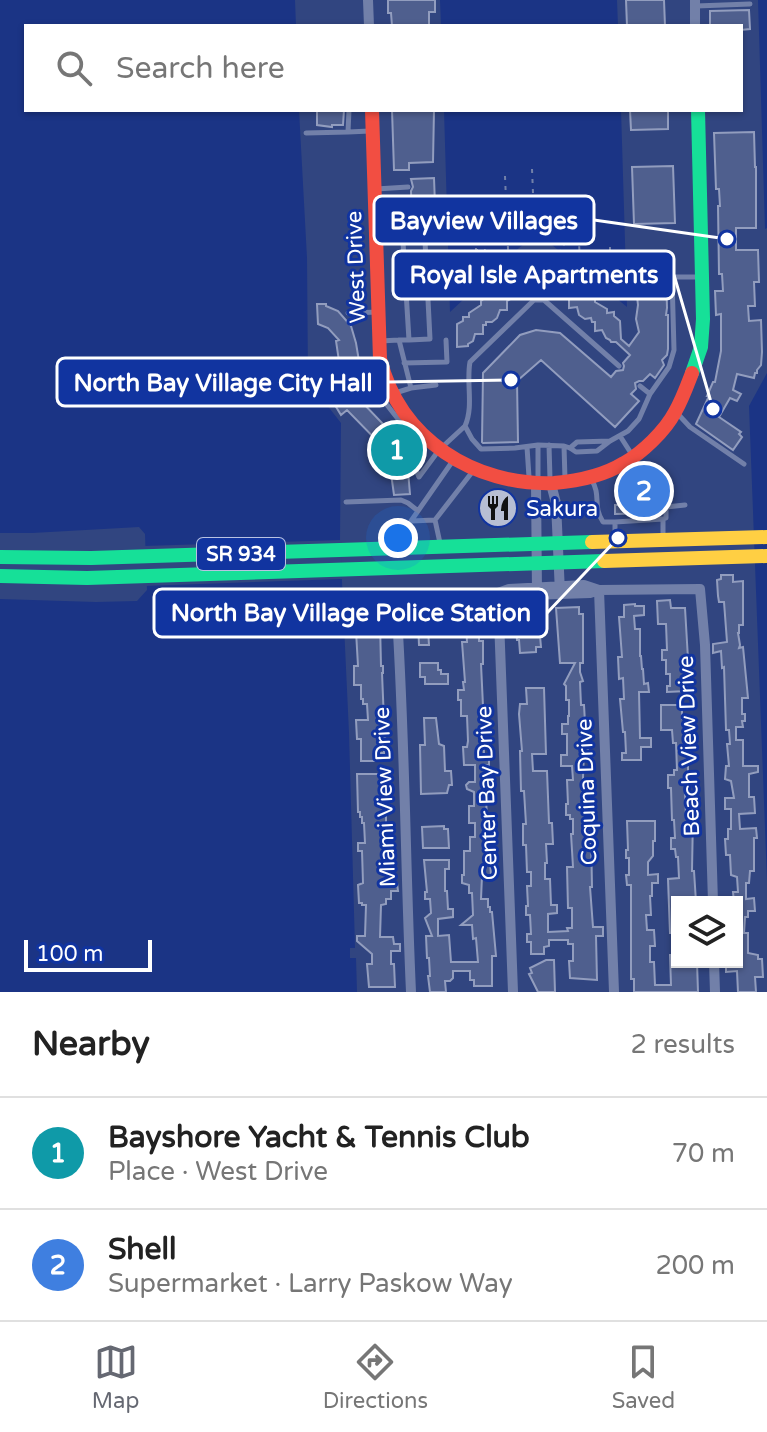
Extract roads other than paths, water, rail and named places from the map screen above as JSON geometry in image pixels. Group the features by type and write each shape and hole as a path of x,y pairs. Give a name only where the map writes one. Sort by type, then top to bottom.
{"main road":[{"name":"West Drive","path":"372,112 382,364 398,402 429,442 453,460 511,483 590,479 640,453 676,412"},
{"path":"676,412 702,343 698,112"},
{"name":"SR 934","path":"0,557 142,557 767,537"},
{"name":"SR 934","path":"0,576 143,576 767,556"}],"street":[{"path":"368,0 369,24"},
{"path":"695,3 695,24"},
{"path":"550,483 556,503 560,590"},
{"path":"537,591 535,545 550,483"},
{"name":"Beach View Drive","path":"599,590 700,589 705,645 713,896"},
{"path":"498,593 509,596 537,591 590,593 599,590"},
{"name":"Coquina Drive","path":"599,590 614,992"},
{"name":"Miami View Drive","path":"411,992 396,600 498,593"},
{"name":"Center Bay Drive","path":"498,593 513,992"},
{"path":"714,968 715,992"}],"lane":[{"path":"695,3 750,4"},
{"path":"348,132 349,112"},
{"path":"306,133 373,131"},
{"path":"375,189 408,187"},
{"path":"376,225 409,225"},
{"path":"379,341 399,340 409,340 430,339 425,241 403,242 409,340"},
{"path":"465,426 481,449 549,445 567,447 576,452 597,451 628,431 639,419 650,394 669,367 674,350 672,277 702,277"},
{"path":"391,387 380,396 420,447 413,461 419,477 439,450 465,426 469,414 470,362 534,300 544,300 619,366"},
{"path":"348,313 380,312"},
{"path":"399,340 411,388"},
{"path":"404,363 447,362 446,340"},
{"path":"368,386 411,388 436,385"},
{"path":"640,386 650,394"},
{"path":"676,412 690,427 744,464"},
{"path":"620,436 645,475"},
{"path":"550,483 567,447 577,442 610,441"},
{"path":"538,445 539,477 550,483"},
{"path":"549,445 550,483"},
{"path":"527,447 529,477 550,483"},
{"path":"453,460 411,521 435,520 478,472"},
{"path":"590,479 597,489 597,513 603,522 663,519"},
{"path":"346,502 401,500 418,511"},
{"path":"662,541 666,507 685,505"},
{"path":"435,520 441,548"},
{"path":"615,522 615,543"},
{"path":"742,538 745,556"}],"water":[{"path":"0,0 295,0 296,24 24,24 24,112 299,112 307,258 308,381 341,423 340,539 355,948 350,948 350,958 356,958 357,992 0,992 0,599 137,601 147,590 145,534 139,527 0,533"},
{"path":"440,0 617,0 618,24 441,24"},
{"path":"758,0 767,0 765,229"},
{"path":"444,112 621,112 627,307 552,245 536,241 520,247 450,312"},
{"path":"767,373 767,881 749,406"}],"place":[{"name":"Bayview Villages","path":"727,239"},
{"name":"North Bay Village City Hall","path":"511,380"},
{"name":"Royal Isle Apartments","path":"713,409"},
{"name":"Bayshore Yacht & Tennis Club","path":"397,450"},
{"name":"Shell","path":"644,491"},
{"name":"Sakura","path":"498,508"},
{"name":"North Bay Village Police Station","path":"618,538"}]}
